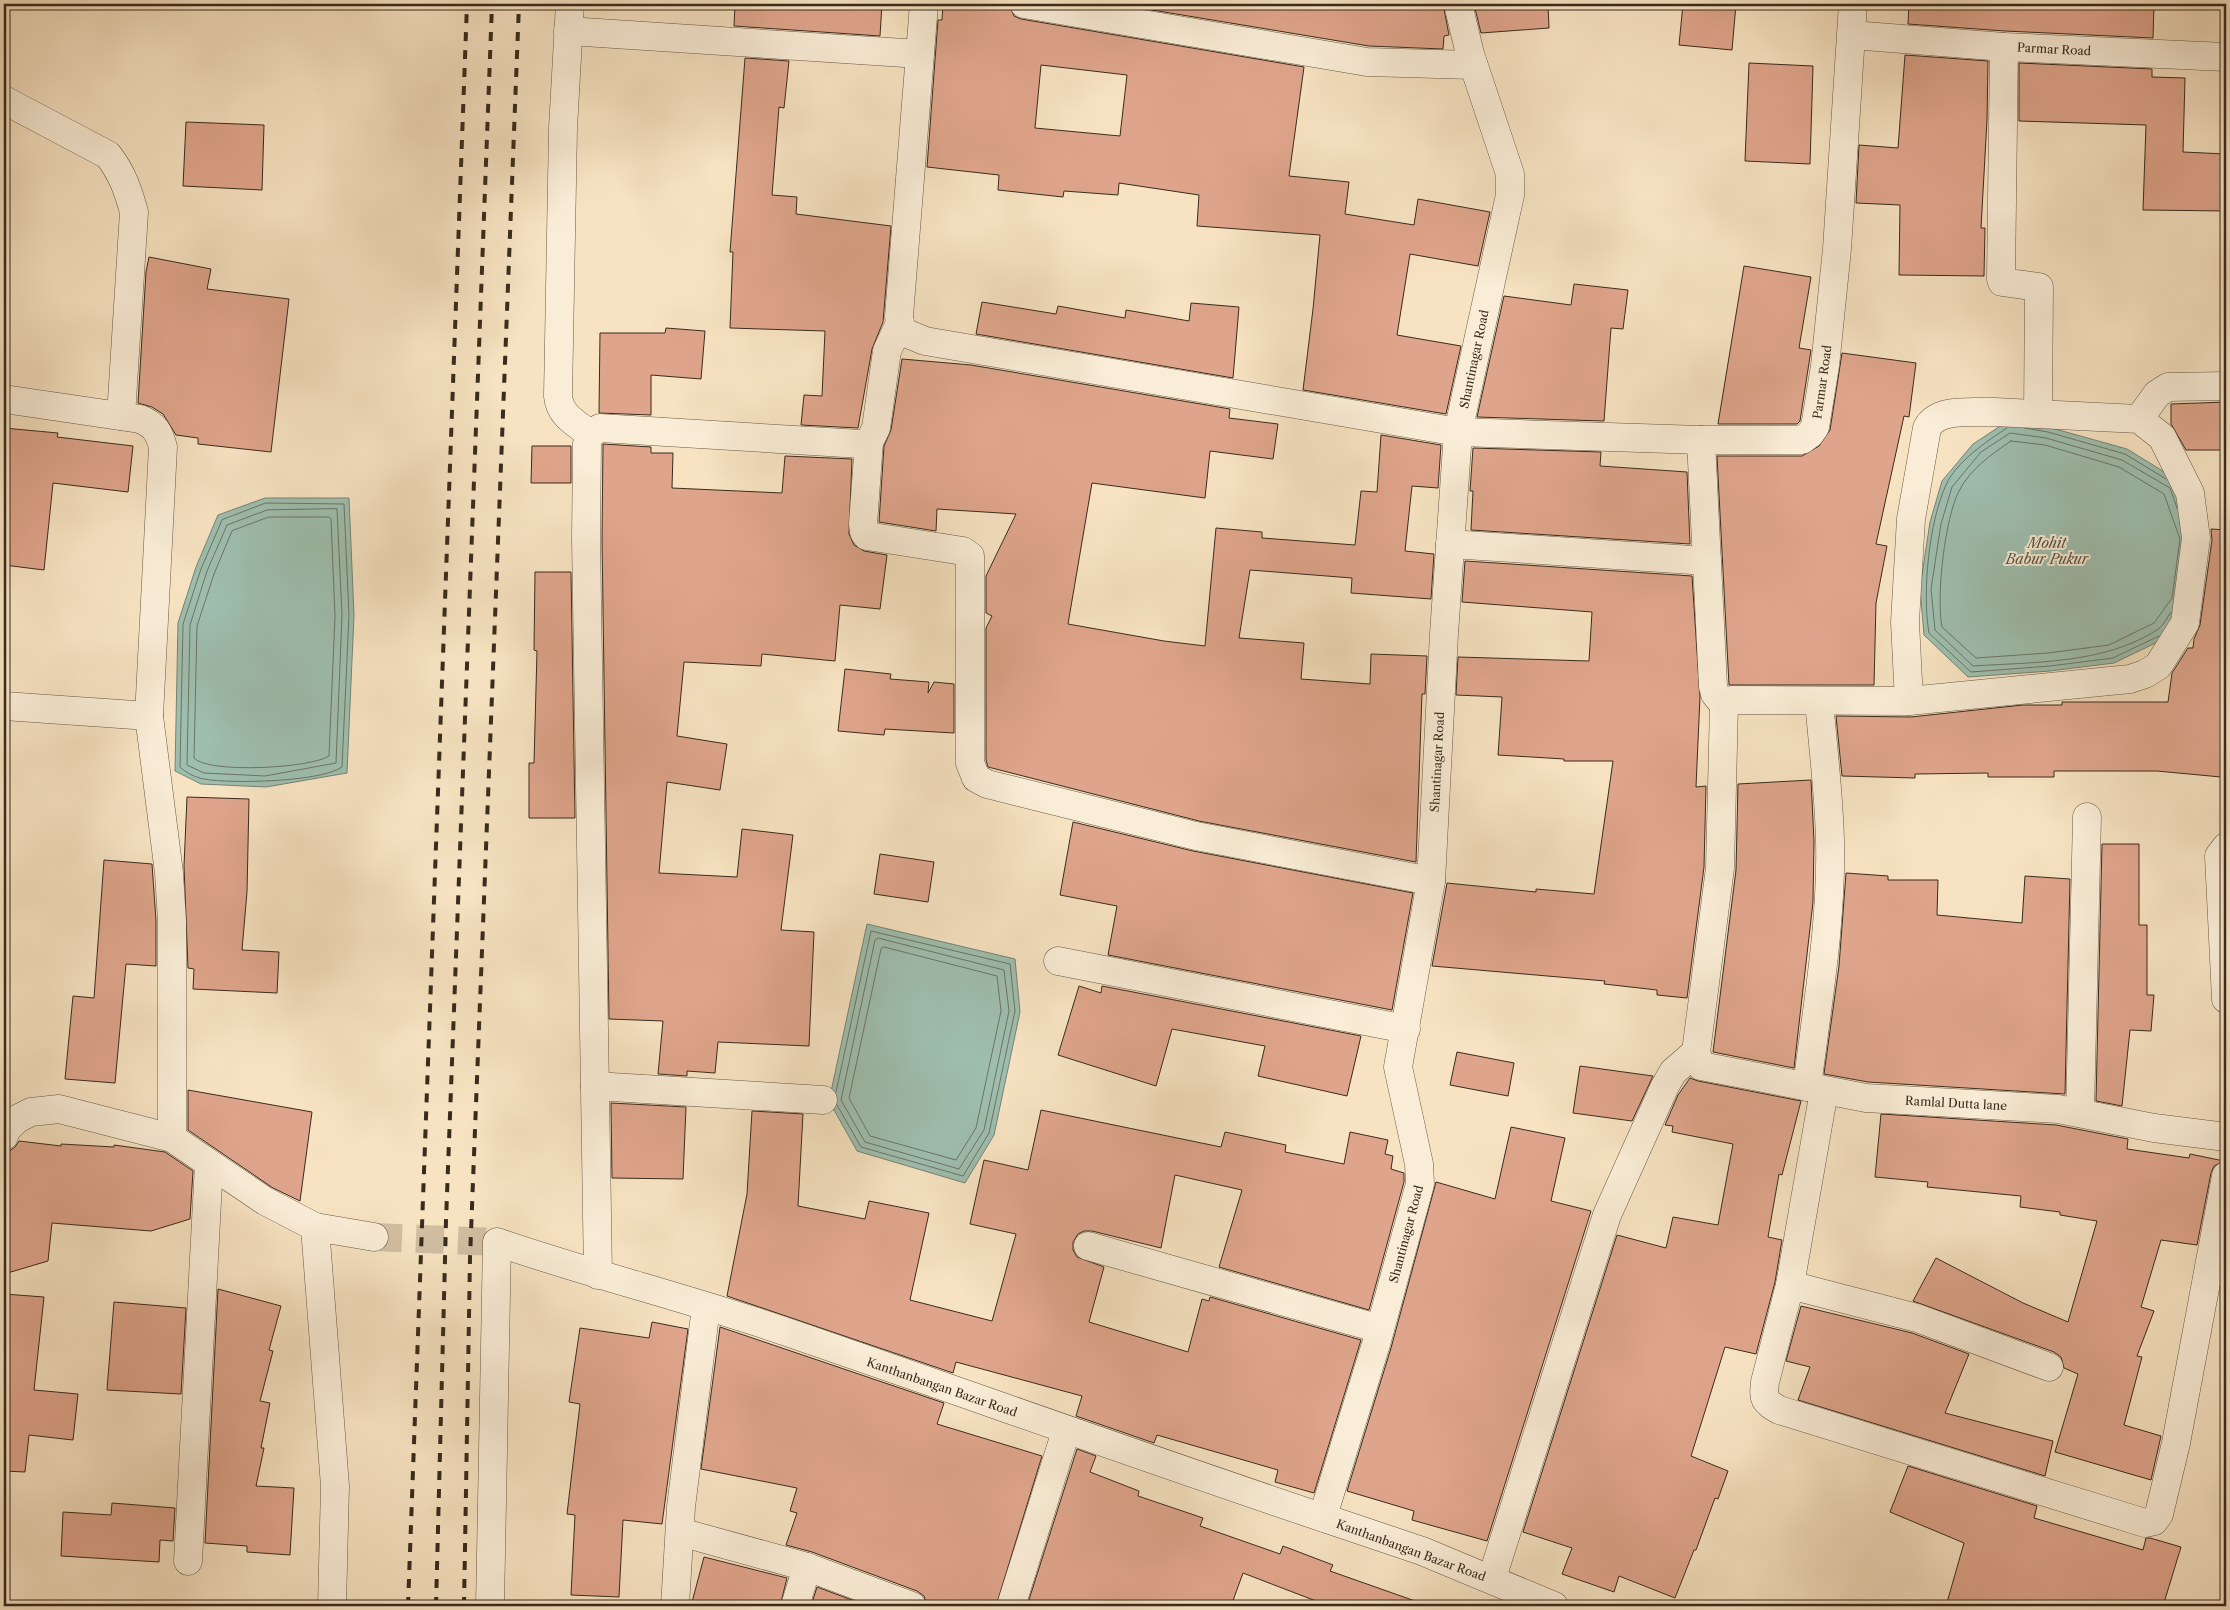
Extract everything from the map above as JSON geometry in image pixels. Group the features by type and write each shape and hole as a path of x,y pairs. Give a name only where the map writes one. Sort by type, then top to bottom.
{"street":[{"path":"570,4 563,128 558,396 559,406 564,414 590,434"},
{"path":"924,4 900,323 887,352 876,428 869,442 863,524 864,532 867,536 963,551 970,556 970,763 976,778 987,784 1196,836 1431,881"},
{"path":"1024,4 1367,62 1473,66"},
{"name":"Shantinagar Road","path":"1323,1516 1380,1329 1420,1184 1420,1164 1398,1072 1431,881 1458,432 1510,195 1510,174 1473,66 1458,4"},
{"name":"Parmar Road","path":"900,323 901,330 925,341 1458,432 1701,440 1802,440 1815,427 1825,366 1837,249 1853,4"},
{"path":"568,31 920,54"},
{"name":"Parmar Road","path":"1852,35 2004,47 2226,57"},
{"path":"2004,47 2001,279 2002,282 2039,288 2038,414"},
{"path":"4,100 108,155 126,183 134,212 121,416"},
{"path":"2139,419 2157,394 2168,387 2226,386"},
{"path":"4,399 140,419 152,424 160,434 163,447 149,716 169,873 172,922 172,1138"},
{"path":"1724,705 1731,700 1909,701 2130,679 2145,674 2158,666 2185,623 2196,538 2190,493 2162,437 2139,419 1995,412 1941,415 1930,422 1927,428 1912,519 1905,622 1909,701"},
{"path":"598,1275 586,539 588,444 590,434 600,428 861,444 869,442"},
{"path":"1492,1578 1607,1215 1664,1088 1673,1072 1696,1052 1720,868 1724,705 1715,694 1713,686 1701,440"},
{"path":"1450,544 1707,561"},
{"path":"1819,701 1830,840 1830,878 1816,1089 1790,1285 1766,1382 1764,1396 1767,1403 1779,1410 2145,1523 2154,1521 2159,1514 2176,1442 2226,1176"},
{"path":"4,706 149,716"},
{"path":"2080,1113 2087,817"},
{"path":"2226,847 2219,856 2226,999"},
{"path":"1058,961 1406,1029"},
{"name":"Ramlal Dutta lane","path":"1696,1052 1701,1066 1866,1098 2019,1106 2080,1113 2154,1128 2226,1137"},
{"path":"595,1086 822,1100"},
{"path":"4,1136 6,1130 17,1119 30,1112 59,1109 172,1138 265,1201 315,1227 374,1237"},
{"path":"188,1561 209,1164"},
{"path":"315,1227 335,1486 332,1606"},
{"name":"Kanthanbangan Bazar Road","path":"490,1606 496,1242 557,1263 779,1330 1066,1431 1323,1516 1492,1578 1554,1606"},
{"path":"1088,1246 1380,1329"},
{"path":"1790,1285 1917,1318 2049,1368"},
{"path":"675,1606 685,1465 706,1307"},
{"path":"1011,1606 1066,1431"},
{"path":"680,1532 807,1567 912,1606"},
{"path":"795,1606 807,1567"}],"water":[{"name":"Mohit Babur Pukur","path":"2008,421 2048,427 2127,449 2179,481 2199,537 2166,638 2114,663 2050,671 1968,677 1924,635 1920,588 1930,522 1942,481 1973,444"},
{"path":"265,498 349,498 354,615 347,773 266,787 201,784 175,771 178,623 196,567 218,515"},
{"path":"867,924 1015,959 1020,1012 994,1135 965,1183 857,1151 829,1101"}],"building":[{"path":"735,4 882,4 880,36 734,26"},
{"path":"943,4 1009,4 1014,16 1021,19 1304,67 1289,176 1349,182 1345,214 1414,225 1418,199 1490,212 1478,266 1410,254 1397,335 1461,346 1446,414 1303,390 1320,235 1197,226 1199,195 1119,183 1118,195 1064,191 1063,197 998,190 999,175 927,167 938,20 942,20","holes":["1041,65 1127,75 1120,136 1035,128"]},
{"path":"1116,4 1443,4 1449,35 1444,36 1443,49 1369,46"},
{"path":"1474,4 1548,4 1549,28 1481,33"},
{"path":"1683,4 1736,4 1732,50 1679,45"},
{"path":"1909,4 2154,4 2153,38 1908,24"},
{"path":"1905,55 1988,61 1981,228 1985,228 1984,276 1899,275 1900,205 1856,203 1859,145 1898,148"},
{"path":"745,58 789,61 784,108 779,107 772,195 797,197 796,214 891,226 883,322 872,349 858,428 801,425 804,395 822,396 825,331 730,328 733,252 730,252"},
{"path":"1749,63 1813,66 1810,164 1745,161"},
{"path":"2019,63 2152,69 2152,77 2185,78 2183,152 2226,154 2226,211 2143,210 2146,125 2019,121"},
{"path":"186,122 264,125 262,190 183,186"},
{"path":"149,257 211,269 207,289 289,299 271,452 198,444 198,438 176,435 163,414 152,407 138,403 146,272"},
{"path":"1744,266 1811,277 1799,348 1811,350 1800,421 1797,424 1718,424"},
{"path":"1574,284 1628,290 1623,329 1611,328 1604,421 1477,417 1504,296 1571,305"},
{"path":"982,302 1056,314 1058,306 1125,318 1126,310 1189,321 1191,303 1239,307 1233,378 976,334"},
{"path":"666,328 705,331 701,379 651,375 651,415 599,413 600,333 665,333"},
{"path":"1842,353 1916,363 1909,417 1904,416 1876,544 1887,546 1876,603 1874,685 1729,685 1717,456 1802,456 1819,446 1830,430"},
{"path":"902,359 971,365 1230,409 1229,418 1278,424 1273,459 1210,451 1205,498 1092,483 1068,624 1164,641 1205,646 1216,528 1262,532 1262,538 1355,545 1361,491 1377,492 1381,435 1441,445 1438,488 1412,486 1405,551 1434,554 1431,599 1351,593 1352,578 1250,570 1239,638 1304,643 1301,679 1370,684 1371,654 1427,656 1425,694 1422,694 1416,862 1199,821 988,767 986,760 986,628 992,616 986,613 986,576 1016,514 937,509 936,531 879,522 884,446 891,430"},
{"path":"2226,402 2226,450 2186,450 2171,424 2171,404"},
{"path":"4,428 58,433 57,437 133,446 128,492 53,483 44,570 4,565"},
{"path":"603,444 651,447 651,453 673,453 672,488 782,493 785,456 852,459 849,534 854,545 864,551 887,555 880,609 840,605 835,661 762,654 761,666 684,662 677,736 727,744 720,790 667,782 659,873 737,877 742,829 793,835 781,930 814,932 809,1046 718,1042 715,1073 687,1071 687,1076 658,1074 663,1021 609,1019 602,539"},
{"path":"532,446 571,446 571,483 531,483"},
{"path":"1473,448 1601,452 1600,466 1687,472 1690,544 1471,530 1473,491 1470,491"},
{"path":"2211,529 2226,530 2226,773 2221,773 2221,777 2157,771 2054,771 2054,777 1988,777 1988,773 1915,774 1915,778 1842,776 1836,716 1911,717 2023,705 2062,705 2062,702 2168,702 2172,673 2188,648 2193,648 2194,639 2200,625 2212,540"},
{"path":"1465,561 1692,576 1700,697 1696,787 1706,786 1704,867 1687,998 1657,995 1657,990 1604,984 1605,981 1432,966 1447,883 1536,892 1536,889 1594,894 1613,761 1564,761 1564,759 1498,755 1502,697 1456,695 1458,657 1589,661 1592,612 1462,602"},
{"path":"535,572 571,572 575,818 529,818 529,763 534,763 537,651 534,650"},
{"path":"845,669 891,674 890,679 929,682 928,693 934,682 954,684 954,733 885,729 884,735 838,731"},
{"path":"1811,780 1814,841 1813,902 1794,1068 1713,1052 1736,870 1738,784"},
{"path":"187,797 249,799 247,892 242,950 279,952 277,993 193,989 194,969 188,968 184,866"},
{"path":"1073,822 1193,851 1413,893 1392,1010 1108,955 1117,906 1060,895"},
{"path":"2102,844 2139,844 2139,925 2147,925 2147,995 2154,995 2151,1031 2130,1030 2122,1106 2096,1101"},
{"path":"880,854 934,862 928,902 874,894"},
{"path":"104,860 152,864 156,921 156,966 126,964 115,1083 65,1079 73,996 94,998"},
{"path":"1846,873 1888,876 1888,880 1938,880 1937,915 2022,923 2025,876 2070,879 2065,1094 1868,1082 1824,1074 1839,966"},
{"path":"1079,986 1101,993 1102,986 1361,1036 1347,1096 1258,1076 1265,1046 1172,1029 1156,1086 1058,1055"},
{"path":"1457,1052 1514,1063 1508,1096 1450,1085"},
{"path":"1580,1066 1653,1076 1632,1121 1573,1113"},
{"path":"1690,1078 1801,1101 1782,1175 1779,1174 1768,1237 1782,1240 1775,1282 1756,1354 1725,1347 1691,1456 1728,1471 1718,1499 1715,1498 1696,1550 1694,1550 1675,1598 1619,1576 1614,1592 1562,1574 1572,1548 1523,1532 1617,1235 1666,1248 1673,1217 1718,1225 1733,1144 1672,1132 1673,1126 1665,1125 1678,1095"},
{"path":"188,1090 312,1112 300,1201 273,1188 188,1130"},
{"path":"611,1103 686,1107 683,1179 612,1178"},
{"path":"1041,1110 1221,1147 1225,1132 1286,1145 1285,1152 1344,1164 1350,1132 1388,1140 1385,1154 1393,1156 1391,1169 1404,1173 1404,1182 1369,1310 1219,1267 1242,1190 1175,1175 1161,1248 1092,1231 1084,1231 1078,1234 1073,1242 1073,1250 1077,1257 1104,1267 1089,1322 1188,1352 1202,1299 1209,1301 1210,1297 1361,1340 1314,1493 1275,1482 1278,1470 1157,1435 1154,1443 1076,1416 1082,1396 956,1362 953,1373 727,1296 747,1194 752,1111 803,1114 798,1206 865,1219 869,1201 929,1213 910,1300 992,1321 1016,1234 970,1224 984,1160 1028,1170"},
{"path":"1881,1114 2056,1125 2128,1139 2127,1149 2189,1158 2190,1154 2224,1161 2214,1166 2211,1173 2197,1245 2161,1240 2141,1307 2154,1311 2137,1356 2142,1357 2124,1425 2161,1436 2151,1480 2055,1452 2078,1374 2064,1368 2061,1357 2054,1352 1913,1301 1936,1258 2023,1303 2068,1322 2097,1221 2060,1215 2060,1212 2020,1207 2021,1196 1927,1187 1928,1182 1875,1177"},
{"path":"1511,1127 1565,1138 1551,1201 1591,1211 1487,1541 1412,1520 1414,1511 1347,1491 1391,1348 1436,1182 1495,1199"},
{"path":"19,1141 61,1146 61,1144 114,1147 114,1145 165,1152 193,1171 190,1219 151,1231 52,1223 48,1261 4,1274 4,1155 15,1147"},
{"path":"218,1289 281,1306 269,1350 273,1351 260,1401 270,1403 261,1448 264,1448 256,1486 294,1488 290,1555 247,1552 247,1546 205,1543"},
{"path":"4,1294 44,1297 34,1390 78,1394 73,1440 29,1435 25,1472 4,1471"},
{"path":"114,1302 186,1308 181,1394 107,1390"},
{"path":"1801,1306 1912,1333 1969,1354 1945,1413 2053,1441 2045,1476 1798,1400 1810,1367 1786,1361"},
{"path":"652,1322 688,1329 662,1524 623,1520 619,1597 571,1595 575,1515 567,1514 580,1404 569,1402 580,1328 649,1338"},
{"path":"720,1327 944,1403 937,1424 1042,1456 996,1606 927,1606 924,1596 917,1591 812,1552 786,1545 797,1513 790,1511 797,1488 701,1469"},
{"path":"1077,1449 1096,1456 1090,1472 1139,1491 1138,1496 1203,1518 1200,1526 1280,1554 1283,1546 1333,1565 1330,1571 1418,1602 1418,1606 1329,1606 1243,1573 1231,1606 1027,1606"},
{"path":"1908,1466 2037,1506 2034,1518 2143,1550 2146,1538 2181,1547 2163,1606 1946,1606 1964,1543 1890,1512"},
{"path":"112,1503 175,1508 173,1541 160,1540 159,1562 61,1556 63,1512 111,1515"},
{"path":"704,1557 787,1578 780,1606 691,1606"},
{"path":"817,1587 868,1606 811,1606"}],"tunnel":[{"path":"374,1237 497,1242"}],"railway":[{"path":"408,1606 467,4"},
{"path":"436,1606 446,1221 492,4"},
{"path":"464,1606 470,1258 519,4"}]}
